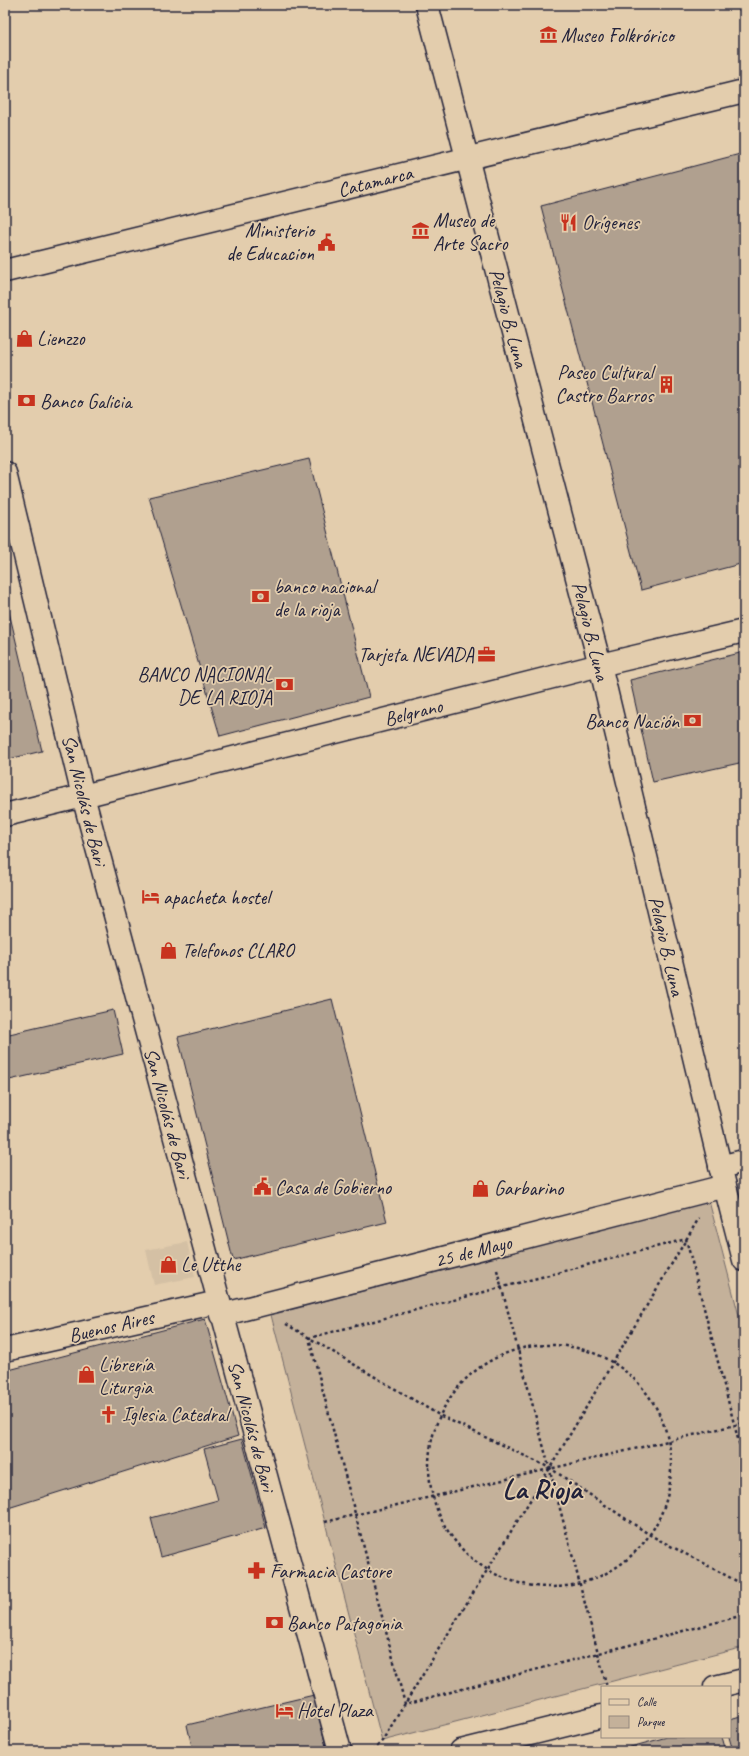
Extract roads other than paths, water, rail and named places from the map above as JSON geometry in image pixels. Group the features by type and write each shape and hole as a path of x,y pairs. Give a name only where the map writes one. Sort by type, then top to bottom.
{"street":[{"name":"Pelagio B. Luna","path":"427,5 600,665 722,1177 744,1260"},
{"name":"Catamarca","path":"5,271 744,91"},
{"name":"San Nicolás de Bari","path":"5,473 83,796 340,1751"},
{"name":"Belgrano","path":"5,815 600,665 744,631"},
{"name":"25 de Mayo","path":"220,1308 491,1246 722,1177 744,1161"},
{"name":"Buenos Aires","path":"5,1350 220,1308"},
{"path":"720,1686 744,1680"},
{"path":"461,1751 601,1716"}],"place":[{"name":"Museo Folkrórico","path":"548,35"},
{"name":"Orígenes","path":"569,222"},
{"name":"Museo de Arte Sacro","path":"420,231"},
{"name":"Ministerio de Educacion","path":"327,242"},
{"name":"Lienzzo","path":"24,338"},
{"name":"Paseo Cultural Castro Barros","path":"666,384"},
{"name":"Banco Galicia","path":"27,401"},
{"name":"banco nacional de la rioja","path":"261,597"},
{"name":"Tarjeta NEVADA","path":"487,654"},
{"name":"BANCO NACIONAL DE LA RIOJA","path":"285,685"},
{"name":"Banco Nación","path":"692,721"},
{"name":"apacheta hostel","path":"150,897"},
{"name":"Telefonos CLARO","path":"169,950"},
{"name":"Casa de Gobierno","path":"262,1187"},
{"name":"Garbarino","path":"481,1188"},
{"name":"Le Utthe","path":"168,1264"},
{"name":"Librería Liturgia","path":"86,1375"},
{"name":"Iglesia Catedral","path":"109,1414"},
{"name":"Farmacia Castore","path":"257,1571"},
{"name":"Banco Patagonia","path":"274,1623"},
{"name":"Hotel Plaza","path":"284,1710"}],"district":[{"name":"La Rioja","path":"542,1488"}]}
